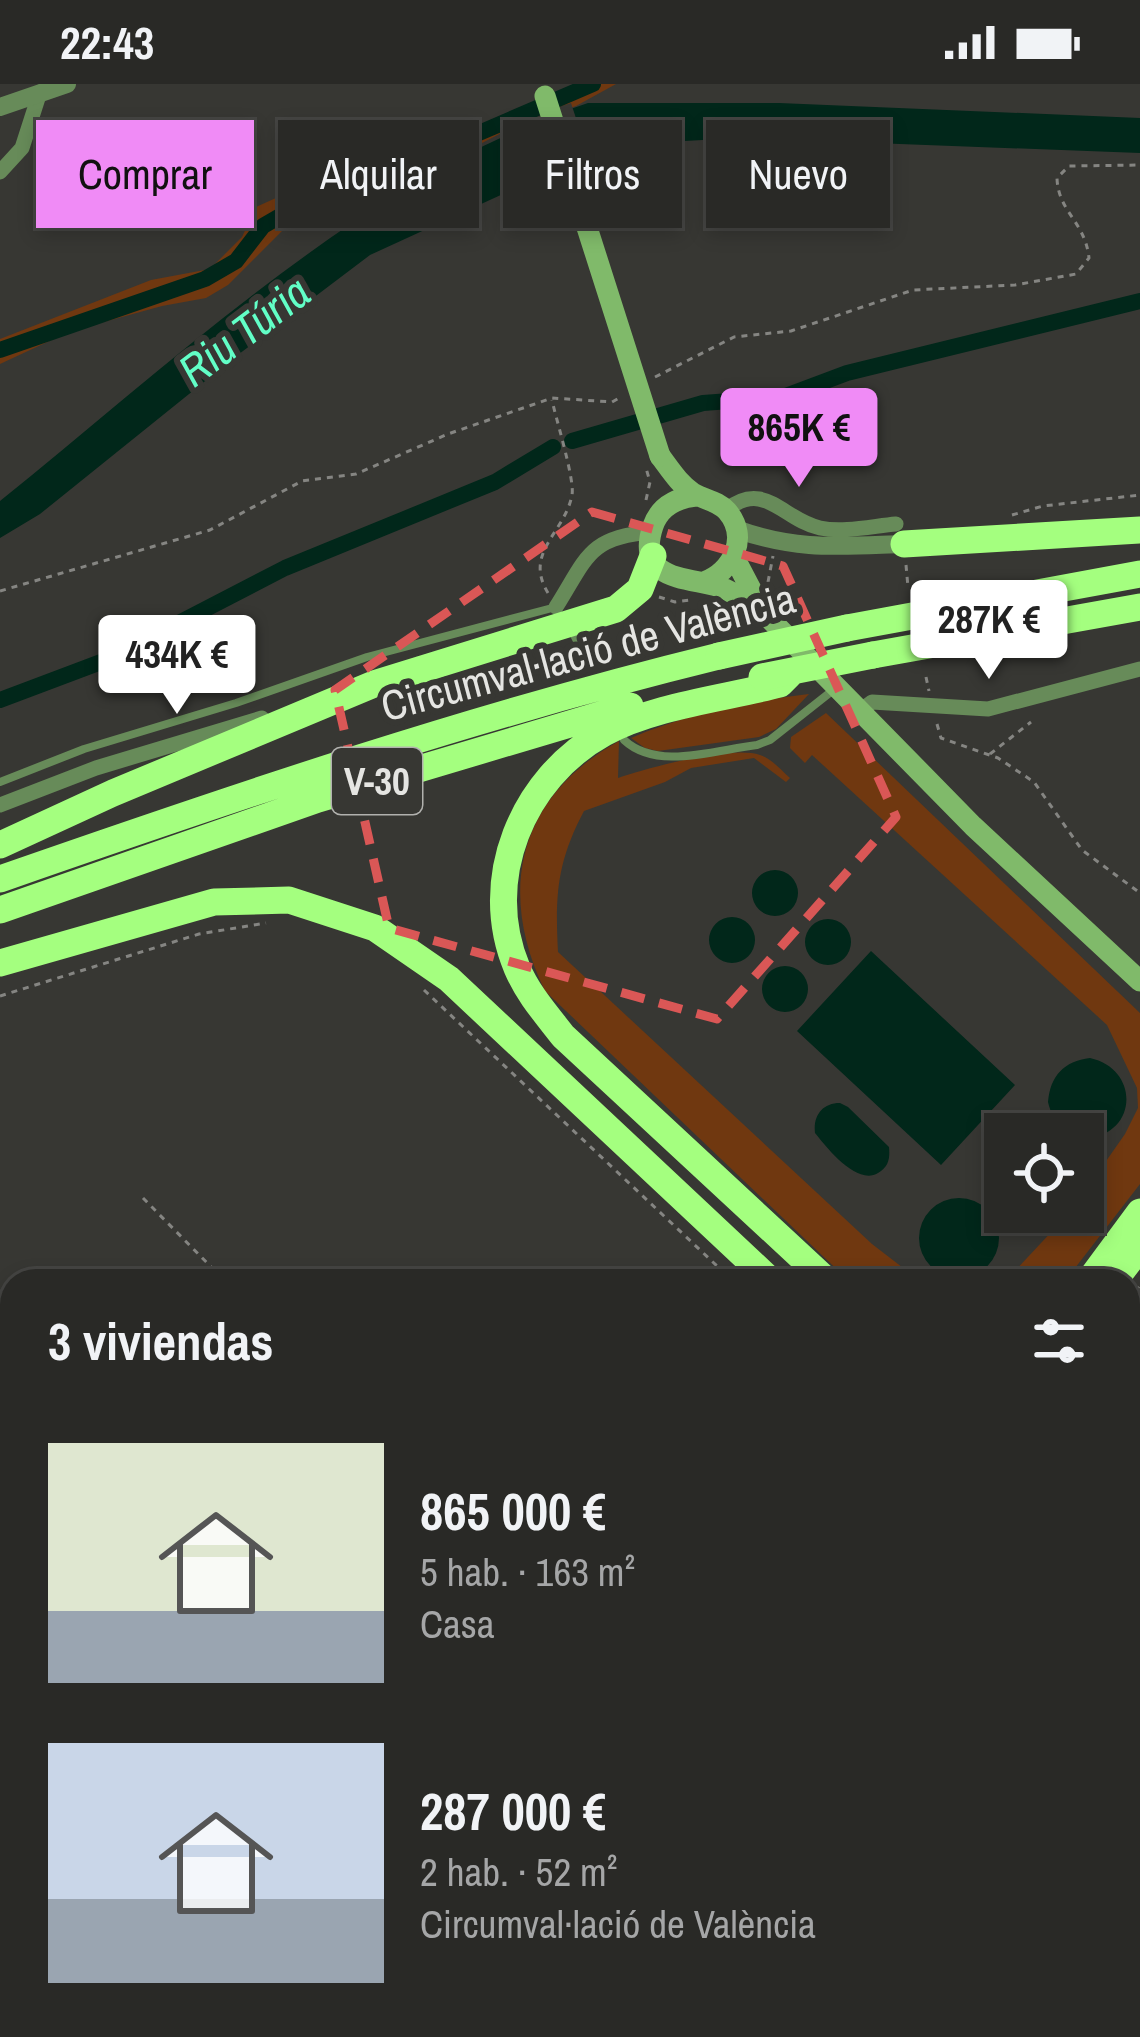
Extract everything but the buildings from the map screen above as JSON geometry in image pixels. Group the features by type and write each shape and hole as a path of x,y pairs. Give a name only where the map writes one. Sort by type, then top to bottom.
{"highway":[{"path":"900,534 1140,530"},
{"path":"0,845 374,684 563,615 616,609 640,589 652,544"},
{"name":"Circumval·lació de València","path":"0,880 301,774 517,708 848,628 1140,574"},
{"name":"Circumval·lació de València","path":"0,910 319,799 531,733 763,682 795,670 1140,607"},
{"path":"763,682 607,731 568,756 538,789 516,830 504,872 505,925 517,967 533,998 563,1036 814,1269"},
{"path":"0,963 214,902 289,901 375,928 449,980 758,1269"},
{"path":"1098,1269 1140,1212"}],"main road":[{"path":"542,88 660,456 662,510 652,544 668,575 692,584 716,577 734,557"},
{"path":"660,456 697,496"},
{"path":"662,510 671,502 697,496 718,502 731,519 734,557 763,612"},
{"path":"704,582 724,588 763,612 974,826 1135,973"}],"street":[{"path":"0,107 68,84"},
{"path":"0,172 22,148 40,92"},
{"path":"755,497 827,530 900,534 800,547 775,543 731,519 740,499 755,497"},
{"path":"563,615 593,548 615,536 652,544"},
{"path":"860,711 872,702 988,709 1140,669"},
{"path":"0,805 96,768 374,684"}],"lane":[{"path":"0,782 85,749 367,657 563,615 588,663"},
{"path":"624,740 636,751 658,758 757,745 770,740 836,687"}],"path":[{"path":"646,382 734,337 791,332 913,290 1015,285 1076,274 1089,258 1087,235 1058,196 1058,178 1069,166 1140,165"},
{"path":"0,591 210,530 302,481 356,474 448,434 552,398 613,402 629,392"},
{"path":"552,398 573,494 543,554 539,578 563,615"},
{"path":"1000,518 1043,506 1140,495"},
{"path":"932,706 941,738 989,755 1034,782 1082,850 1140,893"},
{"path":"989,755 1030,722"},
{"path":"0,996 199,934 279,921"},
{"path":"425,991 720,1269"},
{"path":"143,1198 213,1269"}],"highlighted area":[{"path":"592,512 783,566 896,817 717,1019 389,928 335,690"}],"shaded area":[{"path":"581,84 616,84 576,106 533,120 503,120 503,132 479,145 479,125 518,114"},
{"path":"278,197 278,228 285,228 228,285 206,298 71,331 0,364 0,339 151,280 210,269 246,228 254,228 256,207"},
{"path":"809,694 776,729 759,737 658,751 631,738 719,710"},
{"path":"826,713 1140,1013 1140,1184 1104,1231 1104,1164 1138,1108 1137,1088 1107,1025 812,755 805,763 790,748 791,737"},
{"path":"619,741 618,778 689,759 747,753 768,759 790,778 786,782 754,758 691,768 584,811 560,879 558,952 904,1269 836,1269 545,991 522,917 526,849 558,789 585,763"},
{"path":"1050,1233 1102,1233 1074,1269 1017,1269"}],"water":[{"path":"588,103 779,103 1140,118 1140,153 890,144 890,120 706,120 706,140 682,141 682,120 545,120"},
{"path":"503,137 503,194 479,205 479,149"},
{"name":"Riu Túria","path":"346,228 429,228 370,255 40,514 0,538 0,501 279,275"},
{"path":"775,870 791,877 798,893 791,909 775,916 759,909 752,893 759,877"},
{"path":"732,917 748,924 755,940 748,956 732,963 716,956 709,940 716,924"},
{"path":"828,919 844,926 851,942 844,958 828,965 812,958 805,942 812,926"},
{"path":"871,951 1015,1085 984,1113 941,1165 797,1031"},
{"path":"785,966 801,973 808,989 801,1005 785,1012 769,1005 762,989 769,973"},
{"path":"1090,1058 1106,1064 1125,1087 1123,1115 1104,1134 1104,1113 1051,1113 1048,1102 1052,1085 1073,1062"},
{"path":"840,1103 889,1147 888,1162 878,1173 870,1176 852,1170 815,1133 820,1112"},
{"path":"944,1201 974,1201 984,1208 984,1233 998,1233 996,1253 983,1269 935,1269 922,1253 922,1223"}],"pier":[{"path":"571,103 577,120 526,120"}],"waterway":[{"path":"0,350 205,279 236,261 263,226 327,189 479,133 593,84"},
{"path":"572,441 703,403 783,397 847,373 1140,301"},
{"path":"113,657 285,568 495,482 553,447"},
{"path":"0,700 101,662"}]}
